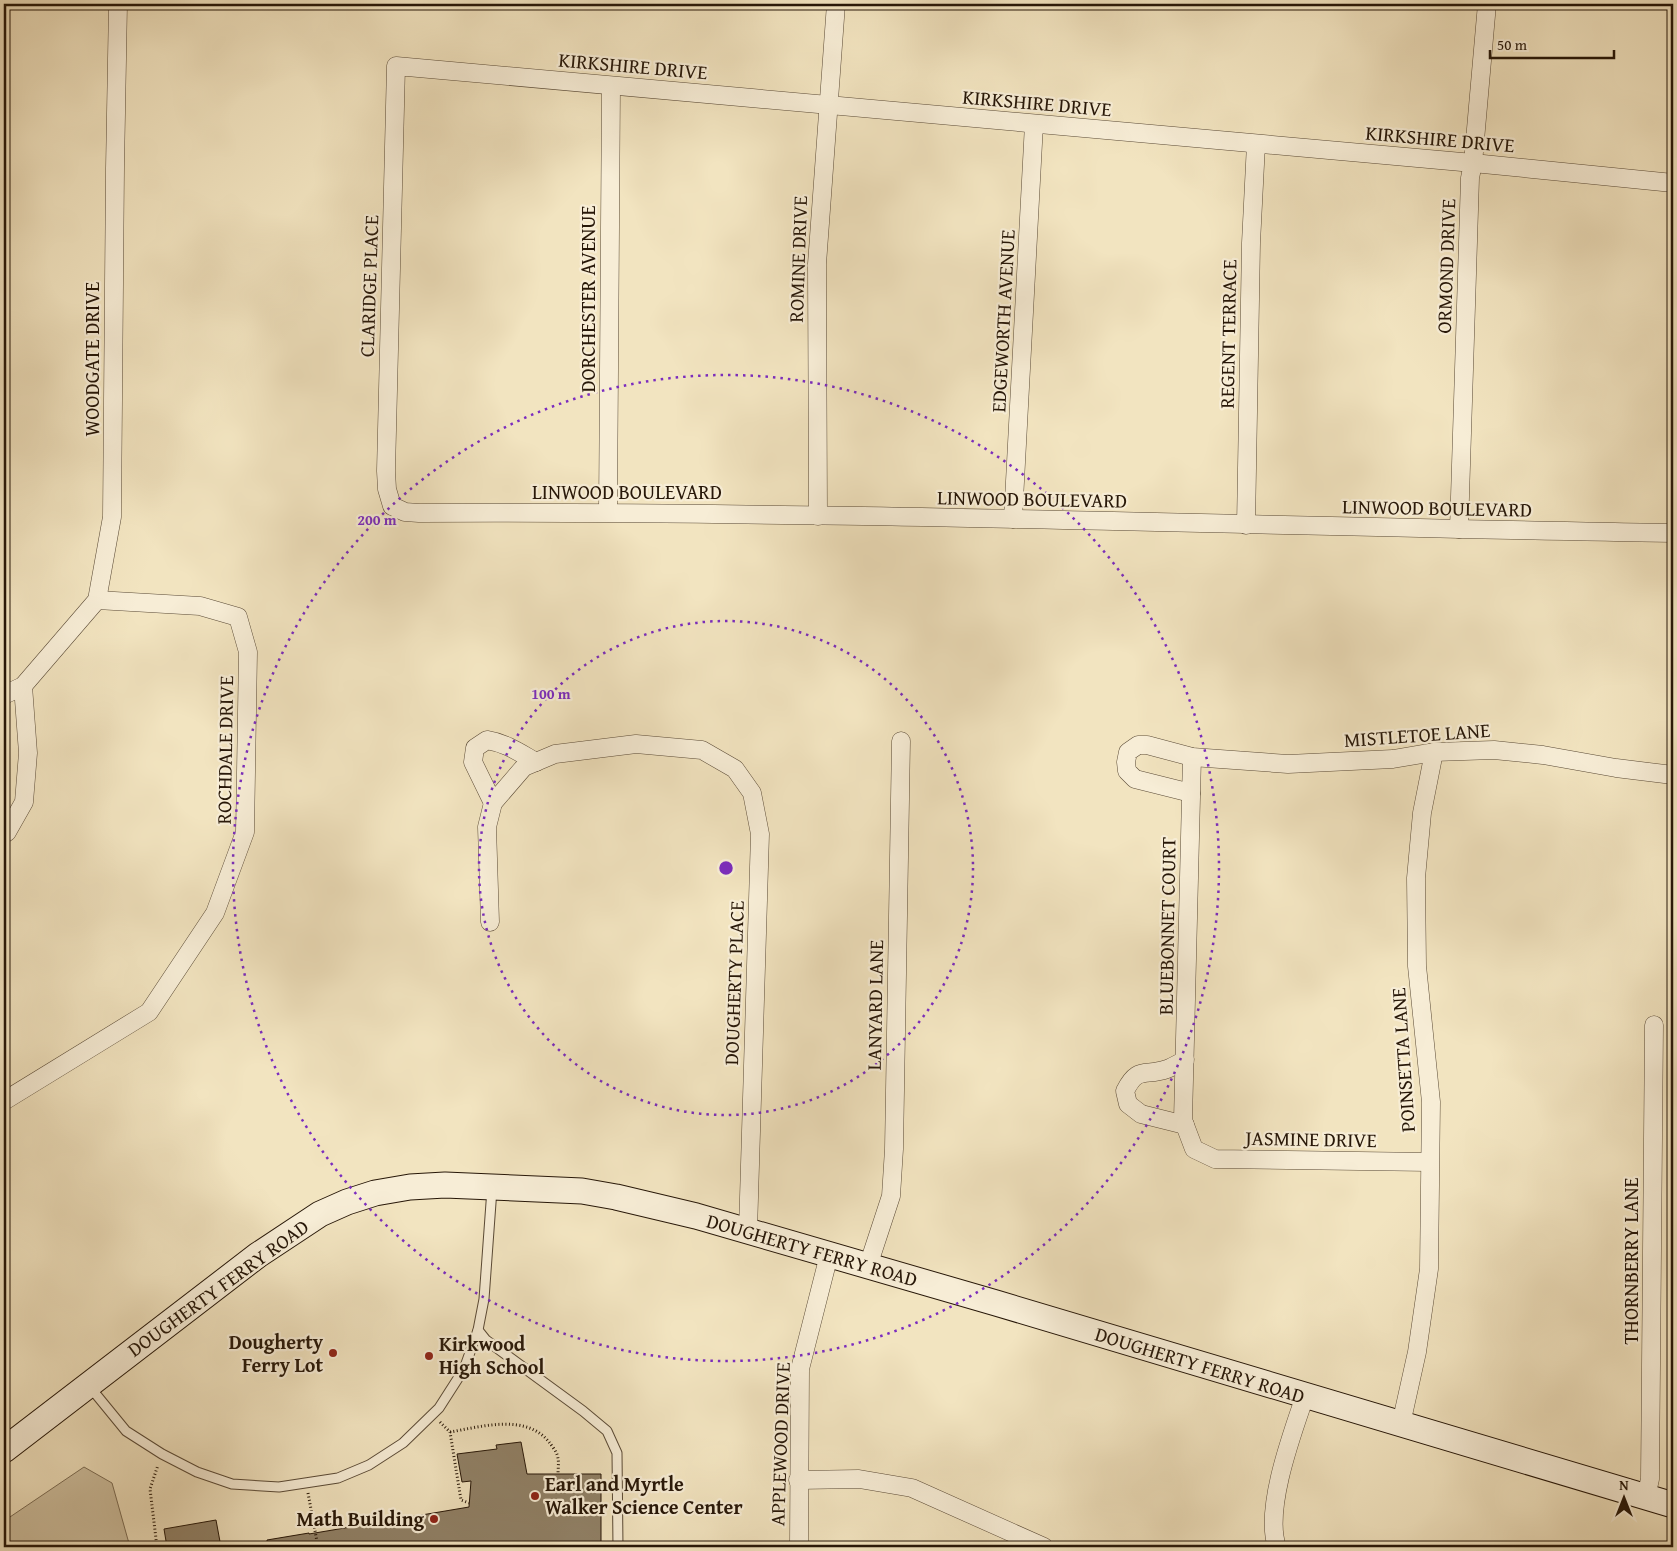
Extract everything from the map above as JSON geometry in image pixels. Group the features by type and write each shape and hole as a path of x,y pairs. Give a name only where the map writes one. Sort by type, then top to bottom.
{"main road":[{"name":"DOUGHERTY FERRY ROAD","path":"4,1450 258,1255 320,1214 347,1202 375,1193 445,1184 568,1190 616,1197 696,1216 1673,1505"}],"street":[{"name":"WOODGATE DRIVE","path":"24,686 96,600 112,517 118,4"},
{"name":"ROMINE DRIVE","path":"818,516 817,264 836,4"},
{"name":"ORMOND DRIVE","path":"1458,530 1470,178 1473,163 1487,4"},
{"name":"KIRKSHIRE DRIVE","path":"396,66 1473,163 1673,184"},
{"name":"CLARIDGE PLACE","path":"392,506 387,489 386,472 396,66"},
{"name":"DORCHESTER AVENUE","path":"608,512 611,86"},
{"name":"EDGEWORTH AVENUE","path":"1013,519 1034,124"},
{"name":"REGENT TERRACE","path":"1246,525 1251,243 1256,144"},
{"name":"LINWOOD BOULEVARD","path":"392,506 405,512 419,513 608,512 1673,533"},
{"name":"ROCHDALE DRIVE","path":"4,1101 149,1012 215,913 245,832 248,652 238,617 200,606 96,600"},
{"path":"4,695 24,686 28,753 24,802 4,834"},
{"path":"493,803 473,762 475,748 487,740 497,742 505,744 536,762"},
{"name":"LANYARD LANE","path":"868,1266 891,1196 894,1149 901,741"},
{"name":"DOUGHERTY PLACE","path":"490,922 487,827 493,803 524,767 555,754 636,744 702,750 735,769 752,792 760,834 748,1231"},
{"path":"1191,792 1135,779 1127,771 1126,762 1128,752 1138,745 1162,748 1192,757"},
{"name":"MISTLETOE LANE","path":"1192,757 1288,764 1393,759 1434,752 1494,750 1543,755 1616,768 1673,775"},
{"name":"POINSETTA LANE","path":"1401,1424 1417,1352 1429,1269 1431,1102 1417,966 1416,878 1422,812 1434,752"},
{"name":"BLUEBONNET COURT","path":"1192,757 1183,1120 1194,1149"},
{"name":"THORNBERRY LANE","path":"1646,1497 1650,1479 1654,1025"},
{"path":"1185,1060 1166,1070 1144,1072 1131,1078 1125,1092 1128,1104 1141,1114 1185,1125"},
{"name":"JASMINE DRIVE","path":"1194,1149 1215,1159 1429,1162"},
{"name":"APPLEWOOD DRIVE","path":"799,1547 800,1368 829,1255"},
{"path":"1277,1547 1274,1531 1274,1502 1288,1446 1305,1396"},
{"path":"798,1480 859,1479 912,1488 1044,1547"}],"lane":[{"path":"88,1384 126,1432 162,1454 198,1472 232,1484 279,1487 338,1478 369,1465 403,1443 438,1408 464,1368 478,1330 484,1299 493,1186"},
{"path":"478,1330 486,1340 583,1411 607,1432 617,1453 618,1547"}],"path":[{"path":"432,1414 450,1432 461,1500 469,1503"},
{"path":"450,1432 503,1424 519,1425 533,1430 546,1438 554,1448 558,1458 558,1474"},
{"path":"157,1547 150,1489 162,1454"},
{"path":"307,1483 318,1547"}],"shaded area":[{"path":"84,1467 112,1483 130,1547 4,1547 4,1521"}],"building":[{"name":"Earl and Myrtle Walker Science Center","path":"521,1442 527,1474 601,1474 601,1547 532,1545 532,1547 267,1547 267,1540 469,1507 471,1481 462,1482 457,1454 497,1449 496,1445"},
{"path":"216,1520 221,1547 167,1547 164,1529"}],"place":[{"name":"Dougherty Ferry Lot","path":"333,1353"},
{"name":"Kirkwood High School","path":"429,1356"},
{"name":"Earl and Myrtle Walker Science Center","path":"535,1496"},
{"name":"Math Building","path":"434,1519"}]}
